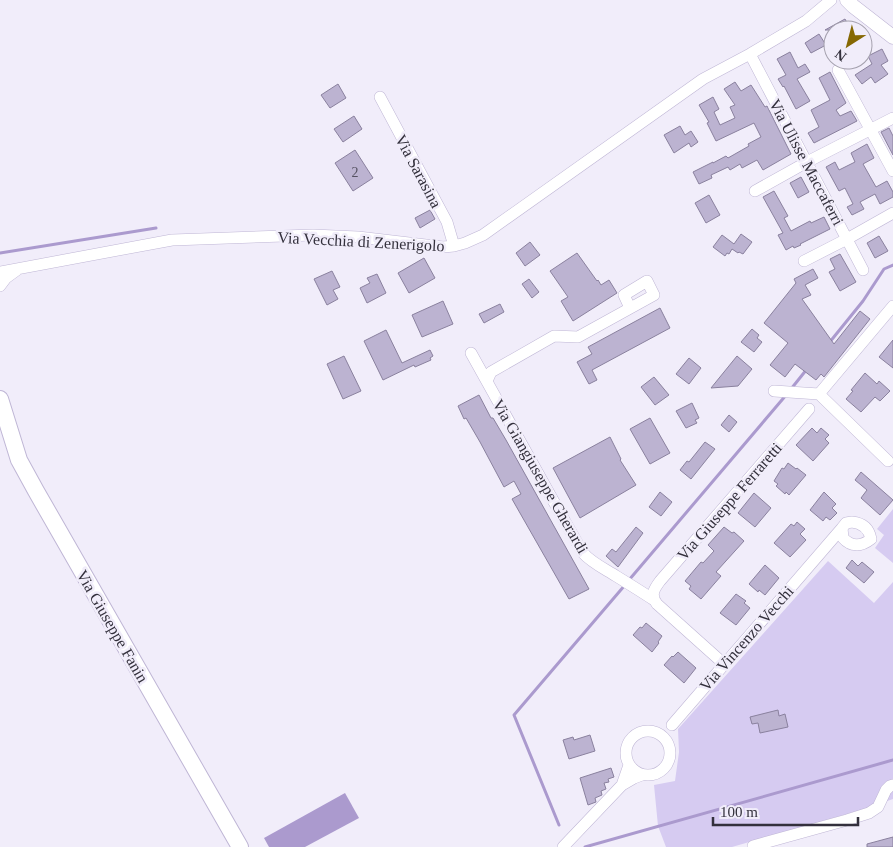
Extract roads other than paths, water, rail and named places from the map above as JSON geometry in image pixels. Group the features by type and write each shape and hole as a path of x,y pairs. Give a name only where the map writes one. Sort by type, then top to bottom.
{"main road":[{"name":"Via Giuseppe Fanin","path":"0,399 19,460 240,847"}],"street":[{"name":"Via Vecchia di Zenerigolo","path":"0,272 172,240 313,235 358,237 430,246 454,246 466,243 483,235 695,85 806,21 831,0"},
{"path":"847,0 893,37"},
{"name":"Via Ulisse Maccaferri","path":"750,54 863,270"},
{"path":"838,70 893,171"},
{"name":"Via Sarasina","path":"380,97 447,222 454,246"},
{"path":"755,190 893,118"},
{"path":"804,261 893,213"},
{"path":"0,286 6,278 19,269"},
{"path":"819,394 893,306"},
{"name":"Via Giangiuseppe Gherardi","path":"487,381 491,372 554,336 578,337 630,308"},
{"name":"Via Giangiuseppe Gherardi","path":"471,353 583,553 588,558 653,598 657,604 724,664"},
{"path":"779,391 819,394 888,462"},
{"name":"Via Giuseppe Ferraretti","path":"653,598 654,590 660,580 809,409"},
{"path":"0,429 19,460"},
{"path":"821,552 834,546 859,545 866,544 871,539 870,532 864,526 852,522 842,528 843,538 852,545"},
{"name":"Via Vincenzo Vecchi","path":"653,731 661,730 672,724 842,528"},
{"name":"Via Vincenzo Vecchi","path":"667,742 672,724"},
{"path":"563,847 622,785 642,775 659,772 666,767 670,750 662,736 653,731 645,731 639,732 632,737 626,745 625,753 628,765 622,785"},
{"path":"628,765 642,775"},
{"path":"753,846 869,813 878,807 886,790 893,786"}],"waterway":[{"path":"0,253 156,228"},
{"path":"829,343 863,301 884,269 893,265"},
{"path":"791,389 807,369"},
{"path":"629,580 787,394"},
{"path":"559,825 514,715 625,585"},
{"path":"585,847 893,760"}]}
